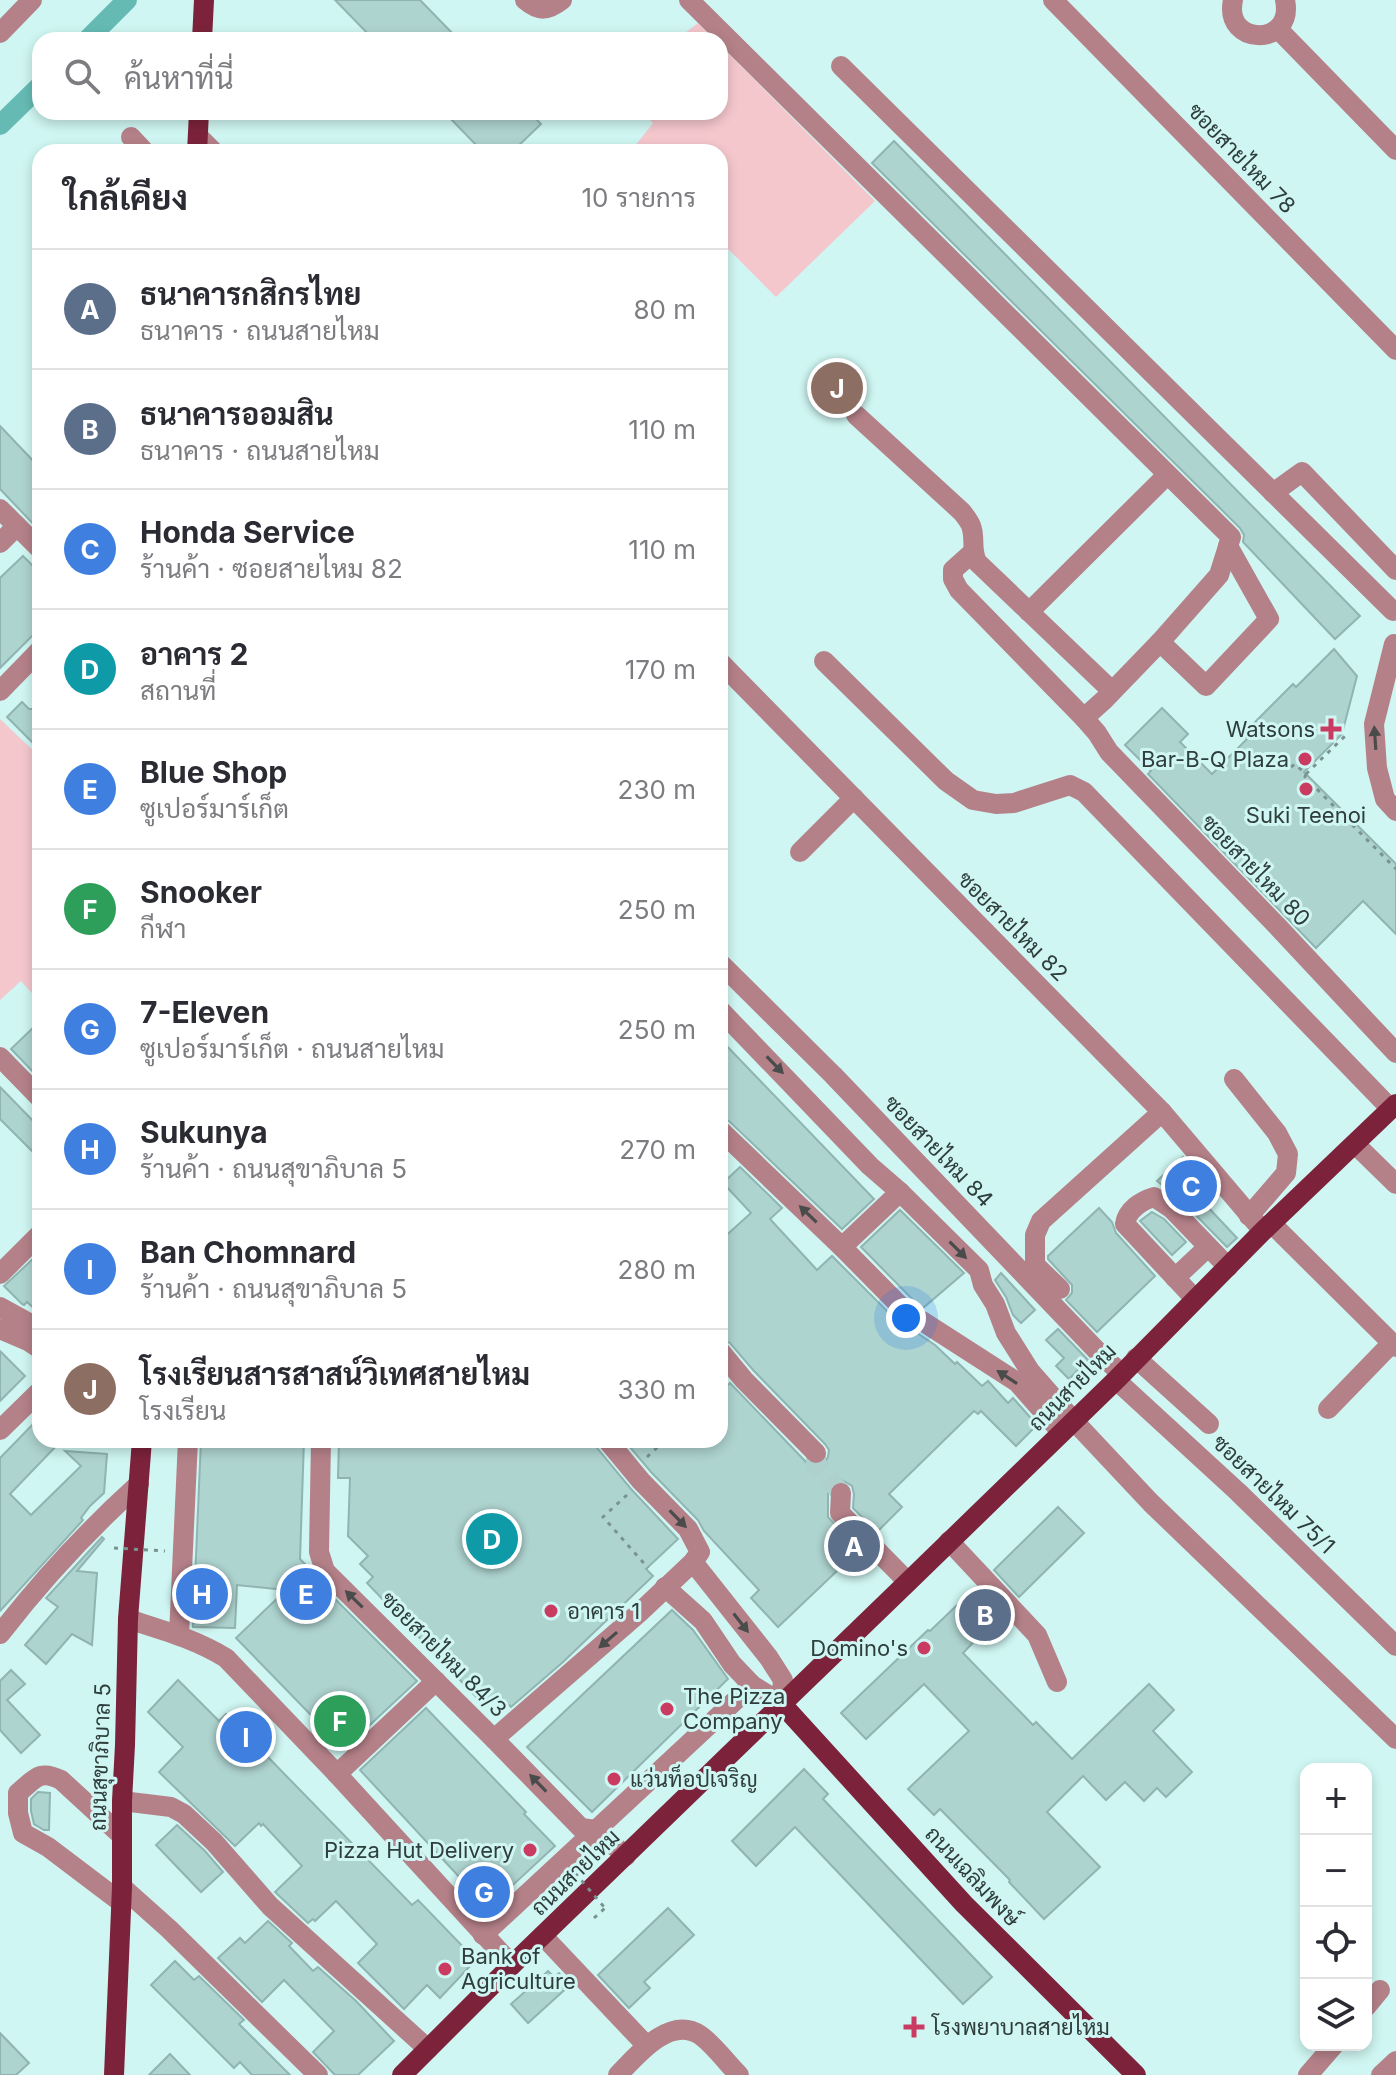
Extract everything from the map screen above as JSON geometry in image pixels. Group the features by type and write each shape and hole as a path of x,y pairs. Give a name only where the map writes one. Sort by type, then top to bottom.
{"main road":[{"path":"202,32 204,0"},
{"path":"198,144 199,120"},
{"name":"ถนนสายไหม","path":"402,2075 1394,1107"},
{"name":"ถนนสุขาภิบาล 5","path":"114,2075 122,1895 128,1619 141,1448"},
{"name":"ถนนเฉลิมพงษ์","path":"781,1703 964,1904 1136,2075"}],"street":[{"path":"0,33 32,0"},
{"path":"525,0 542,10 562,0"},
{"path":"689,0 721,32"},
{"name":"ซอยสายไหม 78","path":"1053,0 1396,350"},
{"path":"1233,0 1233,18 1238,26 1244,32 1262,36 1278,29 1284,22 1285,0"},
{"path":"1278,29 1396,150"},
{"path":"728,39 1231,537 1219,575 1160,642 1084,718"},
{"path":"841,66 1394,610 1387,624 1387,632 1395,645 1374,724 1377,768 1385,799 1396,811"},
{"path":"856,415 962,512 971,525 977,562 1112,691"},
{"path":"1273,493 1302,472 1396,570"},
{"path":"1029,612 1167,475"},
{"path":"0,509 32,541"},
{"path":"0,543 17,526"},
{"path":"1160,642 1206,686 1269,619 1228,546"},
{"name":"ซอยสายไหม 80","path":"973,552 953,570 953,579 959,590 1084,718 1109,752 1396,1053"},
{"path":"0,691 32,658"},
{"path":"824,661 946,781 973,800 1014,803 1070,785 1084,792 1394,1107"},
{"name":"ซอยสายไหม 82","path":"728,670 1162,1112 1249,1216 1267,1228 1394,1345"},
{"path":"800,852 854,798"},
{"name":"ซอยสายไหม 84","path":"728,971 833,1075 1119,1377"},
{"path":"728,1018 870,1166 979,1270 1006,1333 1067,1426"},
{"path":"0,1057 32,1090"},
{"path":"1234,1079 1277,1133 1288,1154 1286,1173 1249,1216"},
{"path":"1060,1289 1035,1265 1035,1235 1041,1221 1162,1112"},
{"path":"728,1138 913,1319 922,1321 1017,1382 1067,1426 1396,1739"},
{"path":"1355,1144 1396,1184"},
{"path":"842,1247 900,1192"},
{"path":"1195,1299 1125,1224 1126,1217 1143,1200 1154,1197 1172,1209 1228,1267"},
{"path":"0,1274 32,1242"},
{"path":"1175,1278 1208,1247"},
{"path":"0,1307 32,1325"},
{"path":"0,1329 32,1344"},
{"path":"977,1358 1006,1333"},
{"path":"1328,1409 1394,1345"},
{"path":"1136,1358 1209,1424"},
{"path":"728,1361 816,1453"},
{"name":"ซอยสายไหม 75/1","path":"1119,1377 1396,1646"},
{"path":"0,1430 32,1399"},
{"path":"179,1635 188,1448"},
{"name":"ซอยสายไหม 84/3","path":"321,1448 319,1552 325,1571 581,1828 596,1830 626,1856"},
{"path":"494,1739 639,1613 700,1552 688,1529 634,1479 613,1448"},
{"path":"0,1634 40,1584 139,1484"},
{"path":"841,1493 840,1513 908,1582"},
{"path":"949,1541 1037,1635 1057,1682"},
{"path":"665,1587 703,1621 732,1664 752,1685 781,1703 783,1680 693,1562"},
{"path":"128,1619 179,1635 226,1658 512,1965"},
{"path":"337,1774 436,1681"},
{"path":"483,1935 752,1685"},
{"path":"122,1836 61,1780 50,1775 41,1775 18,1793 18,1813 23,1833 122,1895 169,1929 318,2075"},
{"path":"122,1801 171,1807 184,1814 214,1842 270,1906 428,2049"},
{"path":"543,1936 646,2045"},
{"path":"1372,2000 1380,1990"},
{"path":"618,2075 646,2045 670,2031 684,2028 700,2035 739,2075"},
{"path":"1308,2075 1329,2051"},
{"path":"1381,2075 1396,2061"}],"path":[{"path":"1306,774 1345,736"},
{"path":"1291,767 1295,764 1306,774 1305,777 1396,869"},
{"path":"648,1568 603,1517 659,1448"},
{"path":"114,1548 165,1551"},
{"path":"575,1873 605,1908 594,1918"}],"shaded area":[{"path":"698,23 707,32 686,32"},
{"path":"728,53 875,201 776,297 728,249 728,144 636,144 653,123 650,120 728,120"},
{"path":"0,719 32,749 32,993 21,981 0,1000"}],"building":[{"path":"335,0 420,0 451,32 366,32"},
{"path":"452,120 537,120 541,124 520,144 475,144"},
{"path":"894,141 1360,616 1335,639 1243,542 1244,535 1240,528 872,163"},
{"path":"0,426 32,460 32,523 0,489"},
{"path":"23,556 32,565 32,636 0,668 0,578"},
{"path":"1334,649 1357,676 1342,734 1304,772 1396,864 1396,934 1363,901 1316,948 1148,774 1151,771 1125,745 1162,708 1188,734 1180,742 1212,774 1247,739 1243,734 1293,684 1296,687"},
{"path":"22,702 32,709 32,742 7,717"},
{"path":"32,1029 32,1071 11,1049"},
{"path":"728,1047 874,1199 842,1229 729,1121"},
{"path":"0,1087 32,1120 32,1151 0,1119"},
{"path":"1183,1157 1215,1195 1205,1204 1237,1238 1227,1247 1181,1200 1157,1181"},
{"path":"740,1167 782,1208 770,1219 817,1270 832,1256 904,1328 935,1345 982,1386 988,1381 1008,1403 1013,1398 1037,1425 1016,1446 981,1411 978,1414 974,1411 889,1494 902,1507 877,1532 853,1508 852,1486 842,1480 834,1482 828,1492 828,1517 859,1550 778,1627 751,1598 759,1590 631,1448 728,1448 730,1383 807,1463 818,1466 828,1457 829,1450 825,1444 728,1342 728,1234 751,1213 728,1188 728,1178"},
{"path":"1099,1208 1112,1222 1116,1233 1155,1276 1097,1332 1066,1300 1072,1293 1072,1285 1048,1256"},
{"path":"900,1210 964,1273 923,1308 861,1247"},
{"path":"1152,1212 1164,1219 1186,1242 1172,1255 1140,1221"},
{"path":"32,1260 32,1307 27,1302 22,1304 4,1286"},
{"path":"1001,1273 1035,1310 1021,1323 1013,1315 995,1280"},
{"path":"1058,1329 1093,1365 1088,1370 1083,1365 1069,1379 1056,1366 1064,1358 1046,1340"},
{"path":"0,1351 25,1376 0,1401"},
{"path":"32,1425 32,1448 54,1448 10,1494 31,1515 81,1466 65,1451 107,1454 104,1493 0,1611 0,1458"},
{"path":"201,1448 304,1448 300,1559 316,1580 417,1681 344,1749 236,1638 286,1590 237,1585 235,1628 193,1627"},
{"path":"339,1448 597,1448 678,1539 646,1569 653,1576 511,1707 497,1693 484,1705 367,1583 373,1577 360,1564 368,1556 348,1536 350,1478 338,1478"},
{"path":"1058,1507 1084,1533 1019,1597 994,1570"},
{"path":"102,1537 104,1539 77,1571 97,1573 92,1645 72,1634 46,1664 25,1645 58,1607 46,1598"},
{"path":"975,1588 1000,1615 963,1653 1033,1725 1036,1722 1072,1759 1149,1684 1174,1710 1153,1731 1192,1772 1166,1797 1157,1788 1144,1801 1125,1782 1106,1800 1083,1776 1047,1812 1100,1867 1044,1919 940,1809 934,1815 908,1789 969,1731 924,1684 866,1739 841,1713"},
{"path":"672,1610 693,1630 728,1679 592,1812 527,1747"},
{"path":"11,1670 25,1684 7,1700 40,1735 21,1753 0,1730 0,1681"},
{"path":"178,1680 219,1721 226,1714 412,1905 418,1900 472,1956 468,1960 472,1964 440,1998 427,1985 404,2009 358,1963 377,1944 336,1901 315,1921 313,1919 308,1923 275,1892 302,1866 263,1824 261,1826 259,1823 235,1846 159,1772 183,1747 148,1712"},
{"path":"426,1708 555,1846 488,1908 360,1770"},
{"path":"804,1769 828,1794 823,1799 992,1977 963,2004 795,1827 756,1866 732,1841"},
{"path":"38,1792 50,1793 49,1830 34,1824 31,1799"},
{"path":"177,1825 223,1872 201,1892 156,1845"},
{"path":"668,1908 694,1935 644,1982 650,1988 629,2008 598,1975"},
{"path":"268,1921 292,1943 289,1946 313,1971 318,1967 394,2041 358,2075 335,2075 313,2052 334,2031 284,1980 262,2002 218,1958 240,1938 245,1943"},
{"path":"175,1961 194,1980 199,1976 244,2020 239,2024 290,2075 252,2075 240,2062 234,2068 151,1985"},
{"path":"548,1971 554,1977 559,1973 570,1985 528,2023 511,2004"},
{"path":"0,2033 29,2063 16,2075 0,2075"},
{"path":"170,2054 190,2075 149,2075"}],"waterway":[{"path":"95,32 127,0"},
{"path":"0,125 32,94"}],"tunnel":[{"path":"816,1453 816,1464 841,1493"}],"place":[{"name":"โรงเรียนสารสาสน์วิเทศสายไหม","path":"837,388"},
{"name":"Watsons","path":"1331,729"},
{"name":"Bar-B-Q Plaza","path":"1305,759"},
{"name":"Suki Teenoi","path":"1306,789"},
{"name":"Honda Service","path":"1191,1186"},
{"name":"อาคาร 2","path":"492,1539"},
{"name":"ธนาคารกสิกรไทย","path":"854,1546"},
{"name":"Sukunya","path":"202,1594"},
{"name":"Blue Shop","path":"306,1594"},
{"name":"อาคาร 1","path":"551,1611"},
{"name":"ธนาคารออมสิน","path":"985,1615"},
{"name":"Domino's","path":"924,1648"},
{"name":"The Pizza Company","path":"667,1709"},
{"name":"Snooker","path":"340,1721"},
{"name":"Ban Chomnard","path":"246,1737"},
{"name":"แว่นท็อปเจริญ","path":"614,1779"},
{"name":"Pizza Hut Delivery","path":"530,1850"},
{"name":"7-Eleven","path":"484,1892"},
{"name":"Bank of Agriculture","path":"445,1969"},
{"name":"โรงพยาบาลสายไหม","path":"914,2027"}]}
